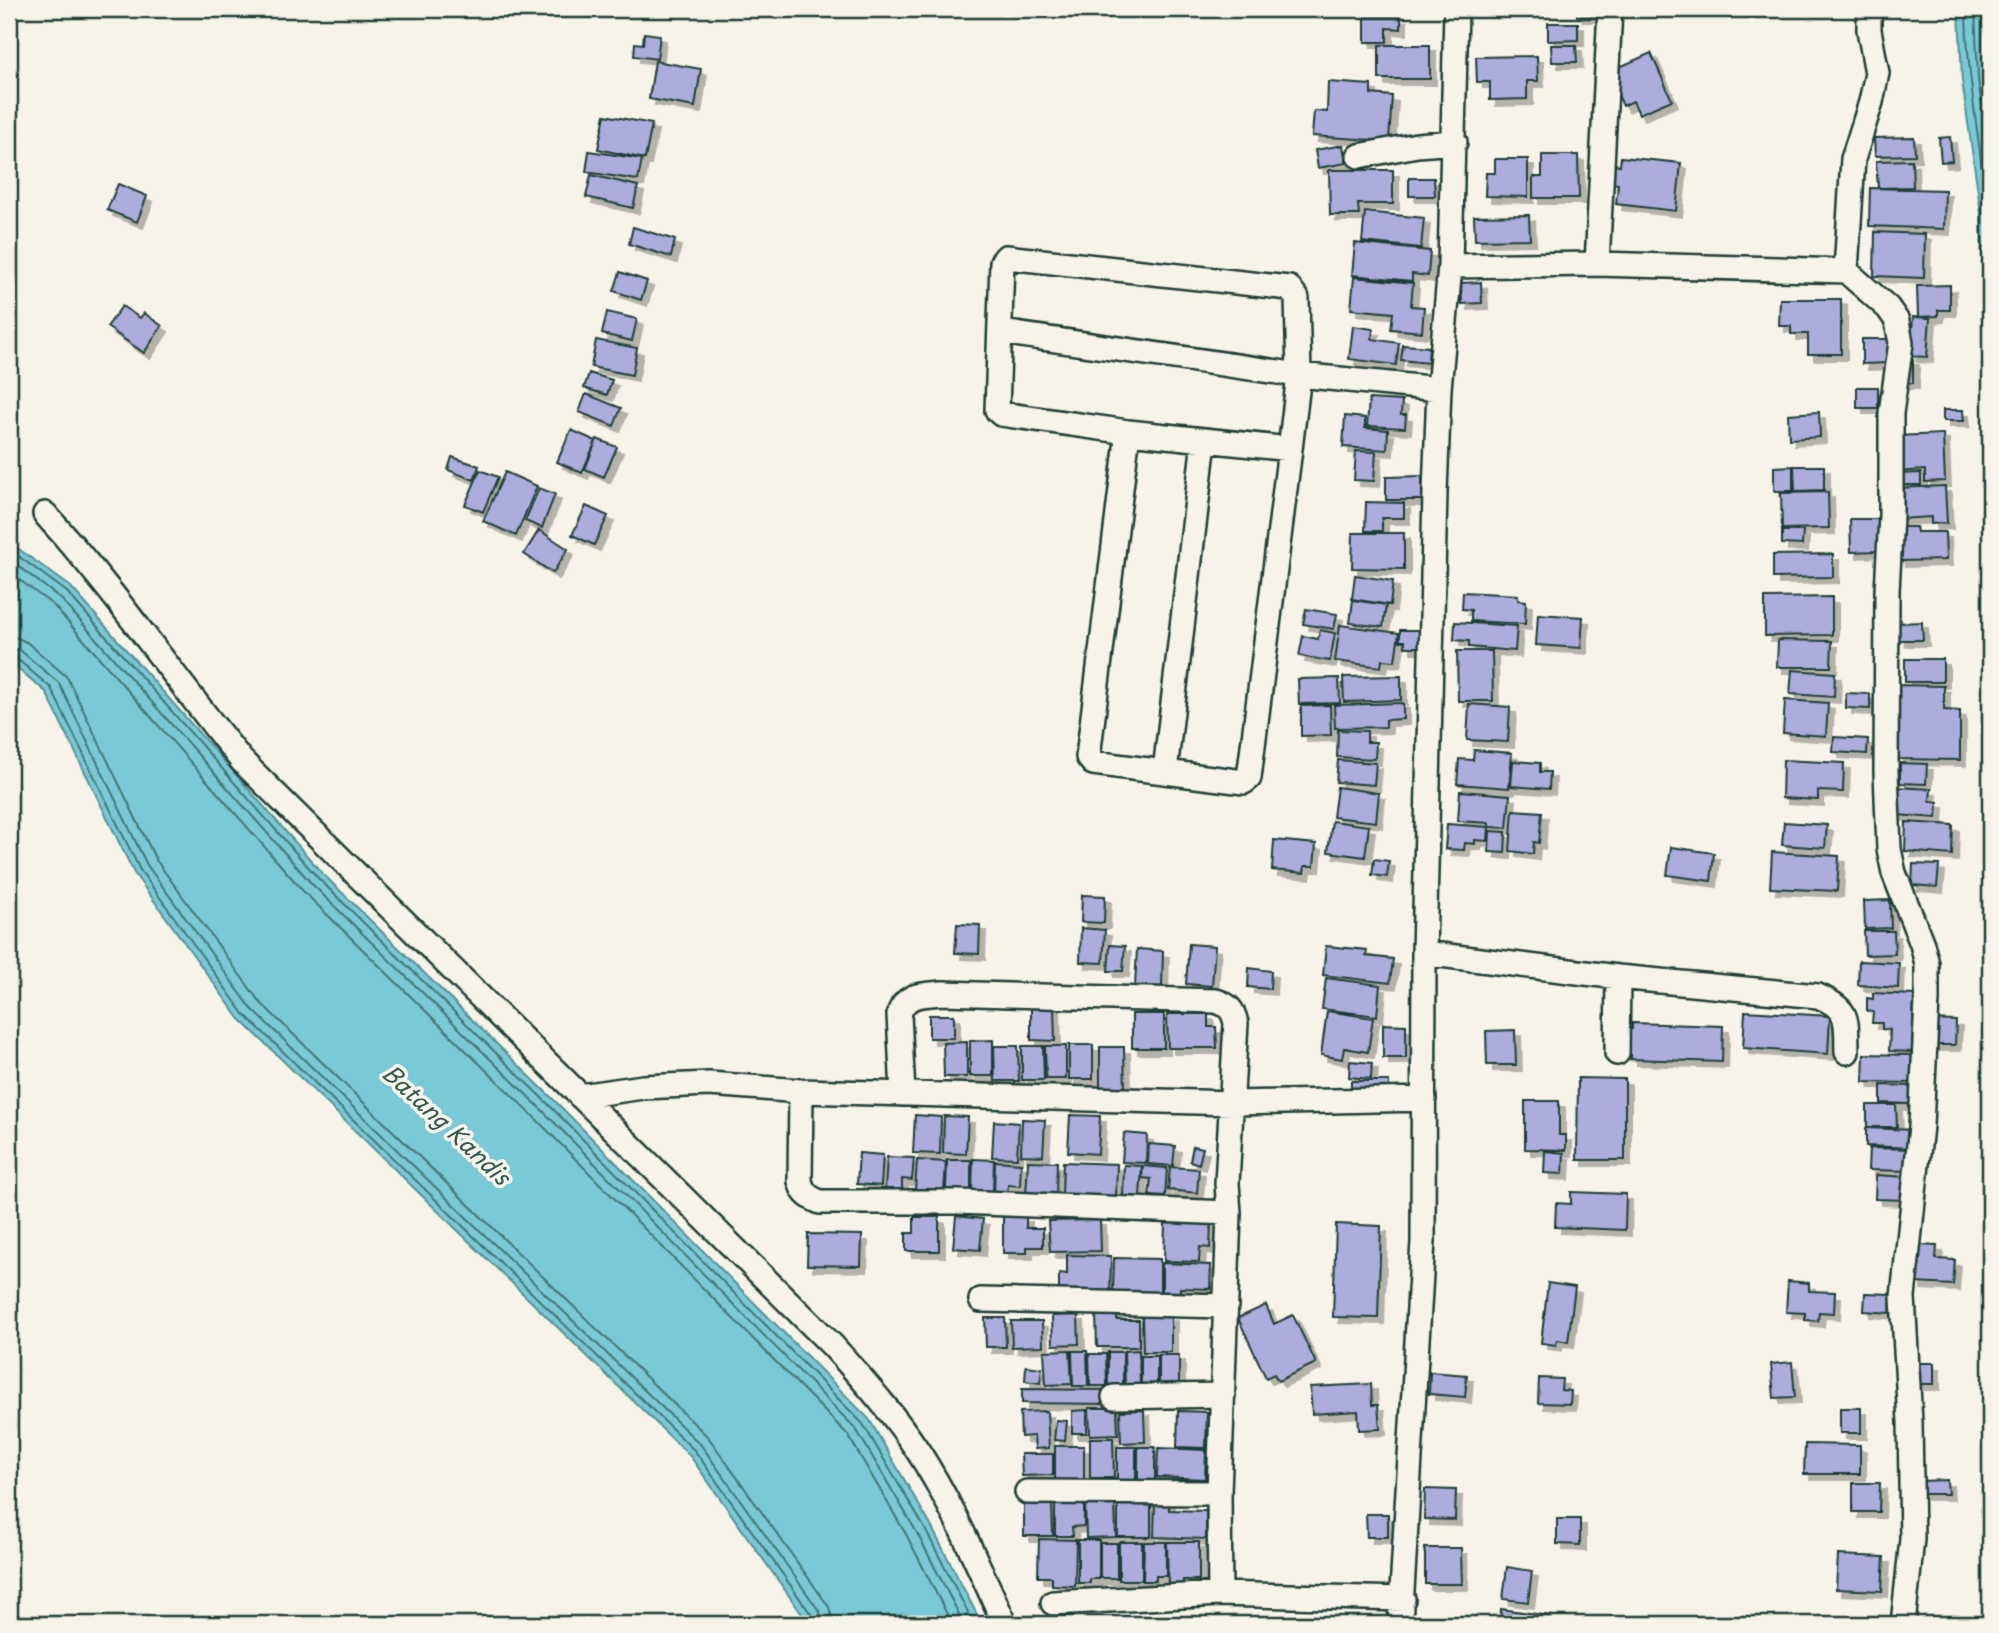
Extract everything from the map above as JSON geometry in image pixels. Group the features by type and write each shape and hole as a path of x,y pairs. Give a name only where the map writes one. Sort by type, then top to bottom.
{"street":[{"path":"1400,1624 1423,1241 1424,953 1439,389 1450,267 1456,9"},
{"path":"1597,264 1610,9"},
{"path":"1846,271 1853,159 1877,73 1868,30 1872,9"},
{"path":"1359,156 1417,145 1455,142"},
{"path":"1128,432 1088,757 1093,763 1244,782 1249,778 1290,449 1299,375 1297,298 1289,288 1006,257 1002,261 996,410 1001,414 1128,432 1290,449"},
{"path":"1450,267 1597,264 1846,271 1888,308 1897,321 1900,334 1891,413 1891,516 1887,591 1886,772 1889,849 1894,873 1917,930 1927,964 1921,1126 1903,1297 1910,1422 1912,1539 1903,1624"},
{"path":"1001,332 1299,375 1439,389"},
{"path":"1165,771 1204,441"},
{"path":"45,514 91,566 242,761 833,1346 883,1402 935,1480 1005,1624"},
{"path":"1424,953 1818,996 1835,1003 1846,1019 1847,1052"},
{"path":"1617,1053 1618,976"},
{"path":"903,1094 899,1014 902,1005 915,995 943,993 1216,1001 1228,1005 1234,1013 1236,1023 1227,1183 1229,1213 1219,1493 1220,1594"},
{"path":"580,1096 673,1085 709,1084 801,1091 1233,1103 1424,1099"},
{"path":"801,1091 800,1181 809,1198 820,1202 958,1202 1229,1213"},
{"path":"981,1300 1226,1306"},
{"path":"1114,1397 1223,1395"},
{"path":"1027,1492 1219,1493"},
{"path":"1053,1603 1220,1594 1403,1598"}],"water":[{"path":"1959,9 1990,9 1990,412 1981,213 1962,81"},
{"name":"Batang Kandis","path":"9,542 71,587 323,874 554,1100 869,1419 930,1524 982,1624 809,1624 690,1456 239,1018 134,873 46,692 9,661"}],"building":[{"path":"1577,9 1598,9 1598,16 1577,16"},
{"path":"1365,16 1401,16 1401,29 1387,28 1387,42 1365,42"},
{"path":"1548,23 1578,23 1578,40 1548,41"},
{"path":"644,33 660,35 657,59 634,56 635,43 643,44"},
{"path":"1379,45 1430,45 1430,79 1379,79"},
{"path":"1551,45 1576,45 1577,62 1552,62"},
{"path":"1651,53 1672,100 1639,114 1633,101 1623,106 1608,72"},
{"path":"1537,56 1538,81 1527,81 1527,99 1490,100 1490,82 1477,82 1476,57"},
{"path":"655,61 701,69 695,107 649,99"},
{"path":"1328,82 1371,85 1371,94 1392,96 1389,141 1312,136 1314,111 1327,112"},
{"path":"605,115 652,124 645,159 598,149"},
{"path":"1914,137 1915,155 1875,156 1874,138"},
{"path":"1950,137 1952,161 1941,162 1939,138"},
{"path":"1343,145 1346,163 1318,168 1315,150"},
{"path":"589,151 642,159 638,180 586,172"},
{"path":"1542,155 1578,155 1579,198 1533,198 1533,177 1542,177"},
{"path":"1621,157 1681,163 1676,211 1616,204 1618,184 1611,183 1613,164 1620,165"},
{"path":"1495,159 1528,159 1528,197 1485,196 1486,173 1495,173"},
{"path":"1912,160 1913,187 1878,188 1876,161"},
{"path":"1329,170 1393,170 1393,204 1358,204 1359,215 1330,215"},
{"path":"591,175 638,186 633,208 586,197"},
{"path":"1409,178 1434,178 1435,196 1409,196"},
{"path":"118,184 147,196 137,222 107,210"},
{"path":"1870,188 1945,190 1944,229 1869,226"},
{"path":"1365,212 1424,218 1421,248 1362,242"},
{"path":"1529,215 1530,239 1475,240 1474,216"},
{"path":"633,227 675,240 671,257 629,244"},
{"path":"1875,232 1925,234 1924,278 1874,276"},
{"path":"1355,243 1430,251 1428,276 1412,274 1412,281 1352,275"},
{"path":"620,272 647,281 641,300 614,291"},
{"path":"1354,277 1413,283 1411,306 1424,307 1422,332 1391,329 1393,313 1351,309"},
{"path":"1481,282 1482,303 1462,304 1461,283"},
{"path":"1950,285 1950,310 1938,310 1938,316 1918,317 1917,286"},
{"path":"1780,299 1841,299 1841,354 1808,354 1808,334 1791,334 1791,326 1779,326"},
{"path":"122,306 140,318 144,313 162,326 144,353 107,327"},
{"path":"607,312 637,319 632,341 602,334"},
{"path":"1913,317 1930,318 1927,357 1910,356"},
{"path":"1353,326 1373,329 1372,339 1399,343 1396,365 1349,359"},
{"path":"1862,339 1888,339 1889,363 1862,364"},
{"path":"596,340 637,348 632,375 591,367"},
{"path":"1403,345 1429,347 1428,363 1401,360"},
{"path":"1900,359 1913,359 1913,383 1899,383"},
{"path":"589,373 612,380 607,395 584,388"},
{"path":"1857,387 1878,387 1878,408 1857,408"},
{"path":"586,394 621,408 614,426 579,412"},
{"path":"1369,399 1402,401 1401,415 1406,415 1405,428 1367,426"},
{"path":"1943,410 1963,410 1964,421 1943,421"},
{"path":"1819,412 1820,437 1789,439 1788,414"},
{"path":"1345,416 1365,418 1365,428 1388,430 1387,450 1343,447"},
{"path":"571,430 596,441 582,473 557,462"},
{"path":"1943,434 1945,481 1925,482 1925,470 1896,472 1894,436"},
{"path":"597,439 617,447 604,477 585,469"},
{"path":"1356,451 1376,452 1374,481 1354,480"},
{"path":"452,457 479,466 474,480 448,470"},
{"path":"1793,466 1793,491 1774,491 1774,467"},
{"path":"1794,466 1824,466 1824,490 1795,491"},
{"path":"480,470 498,477 483,512 465,505"},
{"path":"505,472 537,486 516,536 483,521"},
{"path":"1921,473 1921,485 1897,485 1897,474"},
{"path":"1422,476 1422,500 1386,500 1386,477"},
{"path":"1945,486 1947,523 1931,524 1931,517 1899,519 1897,488"},
{"path":"539,488 555,494 542,528 525,521"},
{"path":"1828,492 1829,528 1782,529 1781,493"},
{"path":"1366,502 1404,503 1404,518 1382,518 1382,531 1365,531"},
{"path":"586,506 608,516 594,545 572,535"},
{"path":"1850,519 1878,519 1878,551 1851,552"},
{"path":"1898,527 1916,527 1917,532 1945,532 1946,560 1899,561"},
{"path":"539,530 568,549 553,573 524,554"},
{"path":"1782,531 1803,531 1802,545 1782,544"},
{"path":"1353,533 1404,533 1404,569 1352,568"},
{"path":"1833,554 1833,577 1773,578 1773,555"},
{"path":"1355,575 1393,581 1390,605 1352,599"},
{"path":"1463,592 1518,595 1518,600 1526,601 1525,624 1471,621 1471,610 1462,609"},
{"path":"1832,597 1832,635 1765,636 1765,598"},
{"path":"1353,600 1386,605 1383,627 1350,623"},
{"path":"1306,609 1337,614 1334,629 1303,624"},
{"path":"1538,614 1583,617 1581,648 1536,645"},
{"path":"1455,622 1517,626 1515,651 1469,647 1469,641 1454,640"},
{"path":"1922,622 1923,640 1899,640 1898,623"},
{"path":"1340,625 1399,633 1395,661 1382,660 1381,667 1335,661"},
{"path":"1320,630 1335,633 1330,661 1299,656 1303,636 1318,639"},
{"path":"1400,630 1421,630 1421,647 1405,647 1405,641 1400,641"},
{"path":"1778,640 1832,641 1831,667 1777,667"},
{"path":"1457,651 1492,651 1493,701 1458,701"},
{"path":"1905,659 1943,659 1943,682 1905,682"},
{"path":"1792,670 1835,673 1834,697 1790,694"},
{"path":"1401,676 1401,700 1344,702 1343,677"},
{"path":"1339,678 1340,703 1299,704 1298,679"},
{"path":"1899,685 1944,686 1944,710 1960,711 1960,760 1898,759"},
{"path":"1846,693 1870,694 1870,709 1846,708"},
{"path":"1785,700 1828,703 1826,736 1783,733"},
{"path":"1403,703 1403,719 1386,720 1386,727 1335,728 1334,705"},
{"path":"1469,704 1510,707 1508,742 1467,740"},
{"path":"1330,705 1331,735 1301,736 1301,706"},
{"path":"1338,730 1367,731 1367,742 1376,742 1375,759 1337,757"},
{"path":"1834,737 1868,739 1867,754 1833,752"},
{"path":"1474,750 1512,753 1509,788 1457,784 1459,759 1473,760"},
{"path":"1338,760 1376,763 1374,785 1336,782"},
{"path":"1783,760 1844,763 1843,792 1818,791 1818,800 1782,798"},
{"path":"1513,761 1540,763 1540,772 1550,772 1549,789 1511,786"},
{"path":"1900,763 1927,764 1926,784 1900,783"},
{"path":"1337,787 1379,793 1376,822 1333,817"},
{"path":"1897,787 1931,789 1930,801 1938,802 1937,818 1896,815"},
{"path":"1460,791 1510,795 1507,828 1489,827 1489,823 1458,821"},
{"path":"1513,810 1542,812 1539,843 1534,842 1533,854 1510,851"},
{"path":"1332,821 1369,826 1365,857 1328,852"},
{"path":"1784,822 1827,825 1825,848 1782,845"},
{"path":"1906,822 1953,825 1952,855 1905,851"},
{"path":"1447,824 1489,827 1488,841 1475,840 1475,844 1465,843 1464,850 1445,849"},
{"path":"1490,831 1506,832 1505,853 1489,852"},
{"path":"1274,840 1316,844 1314,866 1305,866 1304,873 1272,870"},
{"path":"1671,847 1714,853 1711,881 1667,875"},
{"path":"1772,852 1839,856 1837,891 1770,888"},
{"path":"1374,859 1389,861 1387,877 1372,875"},
{"path":"1913,864 1939,865 1937,887 1912,885"},
{"path":"1082,895 1105,896 1104,923 1081,922"},
{"path":"1890,900 1891,928 1865,929 1864,901"},
{"path":"957,924 980,925 979,954 955,953"},
{"path":"1081,928 1105,930 1103,963 1080,962"},
{"path":"1864,931 1894,931 1895,954 1865,955"},
{"path":"1189,944 1215,946 1212,986 1186,984"},
{"path":"1110,945 1125,946 1123,971 1108,971"},
{"path":"1326,946 1367,950 1366,956 1393,959 1390,983 1323,975"},
{"path":"1137,949 1163,951 1162,987 1135,986"},
{"path":"1859,961 1899,963 1898,988 1858,985"},
{"path":"1249,968 1271,971 1270,989 1248,987"},
{"path":"1326,978 1380,985 1377,1016 1322,1009"},
{"path":"1873,993 1914,995 1912,1052 1889,1051 1890,1030 1882,1029 1882,1023 1872,1023 1873,1012 1867,1011 1867,998 1873,999"},
{"path":"1031,1006 1054,1006 1055,1041 1031,1040"},
{"path":"1327,1011 1373,1018 1368,1052 1344,1048 1342,1059 1321,1055"},
{"path":"1745,1011 1830,1016 1828,1054 1743,1048"},
{"path":"1132,1014 1164,1014 1164,1048 1132,1048"},
{"path":"1167,1014 1208,1014 1208,1027 1216,1027 1217,1048 1168,1048"},
{"path":"929,1015 954,1015 954,1038 929,1038"},
{"path":"1929,1020 1956,1021 1955,1045 1928,1045"},
{"path":"1632,1023 1723,1026 1722,1062 1631,1059 1631,1055 1621,1054 1622,1028 1632,1029"},
{"path":"1383,1024 1406,1025 1406,1058 1383,1058"},
{"path":"1515,1030 1516,1065 1487,1065 1486,1031"},
{"path":"993,1040 993,1076 970,1076 970,1041"},
{"path":"967,1042 967,1077 944,1077 943,1043"},
{"path":"1069,1045 1093,1045 1093,1079 1069,1079"},
{"path":"994,1046 1018,1046 1019,1081 995,1081"},
{"path":"1022,1046 1043,1046 1044,1080 1022,1080"},
{"path":"1045,1046 1066,1046 1066,1079 1046,1079"},
{"path":"1100,1047 1124,1047 1125,1091 1100,1091"},
{"path":"1864,1054 1912,1055 1912,1083 1863,1082"},
{"path":"1350,1061 1372,1063 1371,1079 1349,1077"},
{"path":"1578,1078 1625,1079 1625,1160 1577,1160"},
{"path":"1351,1081 1389,1081 1389,1096 1351,1095"},
{"path":"1881,1085 1910,1086 1910,1104 1881,1103"},
{"path":"1525,1101 1559,1101 1559,1135 1566,1135 1566,1150 1525,1149"},
{"path":"1867,1105 1896,1105 1897,1127 1867,1127"},
{"path":"915,1115 941,1117 940,1154 913,1153"},
{"path":"1070,1115 1100,1116 1098,1154 1068,1152"},
{"path":"944,1116 968,1117 966,1154 943,1153"},
{"path":"1022,1119 1045,1120 1043,1156 1021,1155"},
{"path":"994,1121 1019,1123 1017,1158 992,1157"},
{"path":"1866,1128 1915,1130 1915,1148 1866,1146"},
{"path":"1124,1133 1147,1135 1146,1163 1122,1162"},
{"path":"1149,1144 1175,1146 1173,1166 1148,1164"},
{"path":"1193,1146 1203,1148 1199,1164 1190,1161"},
{"path":"1869,1148 1914,1149 1913,1171 1868,1170"},
{"path":"1545,1151 1564,1153 1563,1174 1544,1173"},
{"path":"859,1153 883,1155 881,1186 857,1184"},
{"path":"887,1157 914,1158 912,1180 902,1179 902,1191 885,1189"},
{"path":"973,1159 994,1160 993,1193 972,1192"},
{"path":"917,1160 946,1162 944,1192 915,1190"},
{"path":"947,1160 971,1160 971,1192 946,1191"},
{"path":"995,1161 1021,1163 1020,1186 1008,1185 1007,1195 994,1195"},
{"path":"1028,1161 1057,1162 1056,1196 1026,1194"},
{"path":"1063,1162 1117,1164 1116,1197 1062,1195"},
{"path":"1124,1165 1142,1166 1140,1197 1123,1196"},
{"path":"1143,1166 1167,1168 1165,1196 1149,1195 1151,1179 1142,1178"},
{"path":"1170,1167 1199,1169 1197,1193 1168,1190"},
{"path":"1876,1175 1907,1177 1906,1200 1875,1199"},
{"path":"1571,1192 1626,1194 1625,1230 1555,1227 1556,1203 1571,1204"},
{"path":"956,1216 983,1219 980,1250 953,1248"},
{"path":"1003,1216 1026,1216 1026,1228 1043,1228 1043,1247 1027,1247 1027,1253 1003,1253"},
{"path":"914,1217 939,1217 939,1251 906,1251 906,1233 914,1233"},
{"path":"1100,1220 1101,1251 1050,1252 1048,1221"},
{"path":"1165,1221 1211,1222 1210,1248 1200,1247 1199,1262 1164,1261"},
{"path":"1336,1224 1381,1226 1378,1318 1333,1317"},
{"path":"808,1234 862,1235 861,1266 807,1265"},
{"path":"1918,1245 1937,1246 1936,1259 1955,1260 1953,1285 1915,1283"},
{"path":"1067,1255 1111,1256 1110,1296 1059,1295 1059,1273 1067,1274"},
{"path":"1114,1258 1160,1259 1160,1293 1113,1292"},
{"path":"1162,1263 1211,1265 1210,1289 1180,1288 1180,1296 1162,1295"},
{"path":"1788,1281 1809,1283 1809,1291 1835,1292 1834,1313 1819,1312 1818,1321 1805,1320 1805,1313 1786,1312"},
{"path":"1548,1283 1575,1287 1568,1342 1557,1340 1556,1345 1541,1343"},
{"path":"1865,1293 1891,1294 1890,1313 1864,1311"},
{"path":"1266,1305 1274,1324 1293,1315 1316,1363 1278,1381 1274,1374 1266,1378 1238,1318"},
{"path":"1096,1313 1117,1313 1117,1320 1139,1320 1139,1347 1097,1347"},
{"path":"1078,1315 1079,1344 1053,1345 1052,1316"},
{"path":"1171,1315 1171,1352 1143,1352 1142,1316"},
{"path":"985,1318 1005,1318 1006,1347 986,1347"},
{"path":"1011,1321 1042,1321 1043,1346 1012,1347"},
{"path":"1070,1350 1072,1384 1046,1385 1044,1351"},
{"path":"1139,1350 1140,1386 1125,1386 1124,1351"},
{"path":"1072,1351 1087,1351 1088,1386 1073,1386"},
{"path":"1108,1352 1123,1352 1123,1385 1108,1385"},
{"path":"1089,1354 1106,1354 1107,1386 1090,1386"},
{"path":"1159,1355 1179,1355 1179,1389 1159,1389"},
{"path":"1141,1356 1157,1356 1157,1390 1141,1390"},
{"path":"1792,1362 1795,1397 1774,1398 1771,1364"},
{"path":"1915,1363 1934,1363 1934,1384 1915,1384"},
{"path":"1026,1366 1042,1368 1040,1383 1025,1381"},
{"path":"1430,1372 1467,1375 1465,1397 1429,1394"},
{"path":"1539,1378 1562,1379 1561,1390 1571,1391 1570,1404 1538,1403"},
{"path":"1371,1384 1372,1405 1378,1405 1380,1429 1359,1430 1358,1411 1312,1414 1310,1387"},
{"path":"1022,1389 1106,1390 1106,1404 1022,1403"},
{"path":"1089,1408 1117,1408 1118,1434 1090,1435"},
{"path":"1840,1408 1861,1408 1861,1433 1840,1433"},
{"path":"1087,1410 1087,1433 1072,1433 1072,1411"},
{"path":"1144,1410 1145,1442 1121,1443 1120,1411"},
{"path":"1047,1411 1049,1448 1035,1449 1034,1436 1021,1437 1020,1412"},
{"path":"1178,1411 1207,1412 1206,1448 1177,1447"},
{"path":"1056,1420 1067,1421 1065,1441 1054,1440"},
{"path":"1090,1438 1113,1438 1114,1478 1090,1478"},
{"path":"1805,1444 1860,1445 1860,1474 1804,1474"},
{"path":"1055,1446 1084,1446 1084,1481 1055,1481"},
{"path":"1117,1447 1136,1447 1136,1480 1117,1481"},
{"path":"1138,1447 1155,1447 1155,1484 1138,1484"},
{"path":"1158,1448 1206,1450 1205,1479 1157,1477"},
{"path":"1021,1454 1053,1454 1053,1475 1022,1476"},
{"path":"1947,1480 1948,1494 1921,1494 1920,1481"},
{"path":"1853,1483 1880,1483 1879,1512 1853,1512"},
{"path":"1425,1489 1456,1490 1455,1520 1424,1519"},
{"path":"1155,1500 1169,1501 1169,1510 1206,1511 1206,1539 1154,1537"},
{"path":"1052,1501 1053,1536 1024,1536 1024,1502"},
{"path":"1115,1501 1116,1537 1086,1538 1085,1502"},
{"path":"1118,1501 1151,1501 1151,1537 1118,1537"},
{"path":"1084,1502 1084,1526 1072,1527 1073,1536 1055,1536 1055,1503"},
{"path":"1366,1514 1388,1514 1388,1537 1367,1537"},
{"path":"1557,1519 1580,1519 1580,1545 1557,1544"},
{"path":"1039,1539 1076,1540 1075,1586 1052,1585 1052,1577 1038,1577"},
{"path":"1078,1540 1099,1540 1099,1579 1090,1579 1090,1583 1078,1583"},
{"path":"1119,1542 1142,1542 1142,1580 1119,1580"},
{"path":"1144,1542 1166,1542 1166,1576 1156,1576 1156,1581 1143,1581"},
{"path":"1167,1542 1199,1542 1199,1580 1183,1580 1183,1589 1168,1589"},
{"path":"1100,1543 1117,1543 1117,1578 1100,1578"},
{"path":"1425,1548 1461,1548 1462,1584 1425,1584"},
{"path":"1838,1555 1884,1557 1882,1591 1836,1589"},
{"path":"1507,1567 1532,1571 1528,1602 1503,1599"},
{"path":"1501,1609 1551,1616 1550,1624 1500,1624"},
{"path":"1422,1618 1449,1619 1449,1624 1422,1624"},
{"path":"1369,1620 1370,1624 1295,1624 1295,1622"},
{"path":"1146,1622 1196,1622 1197,1624 1147,1624"}]}
